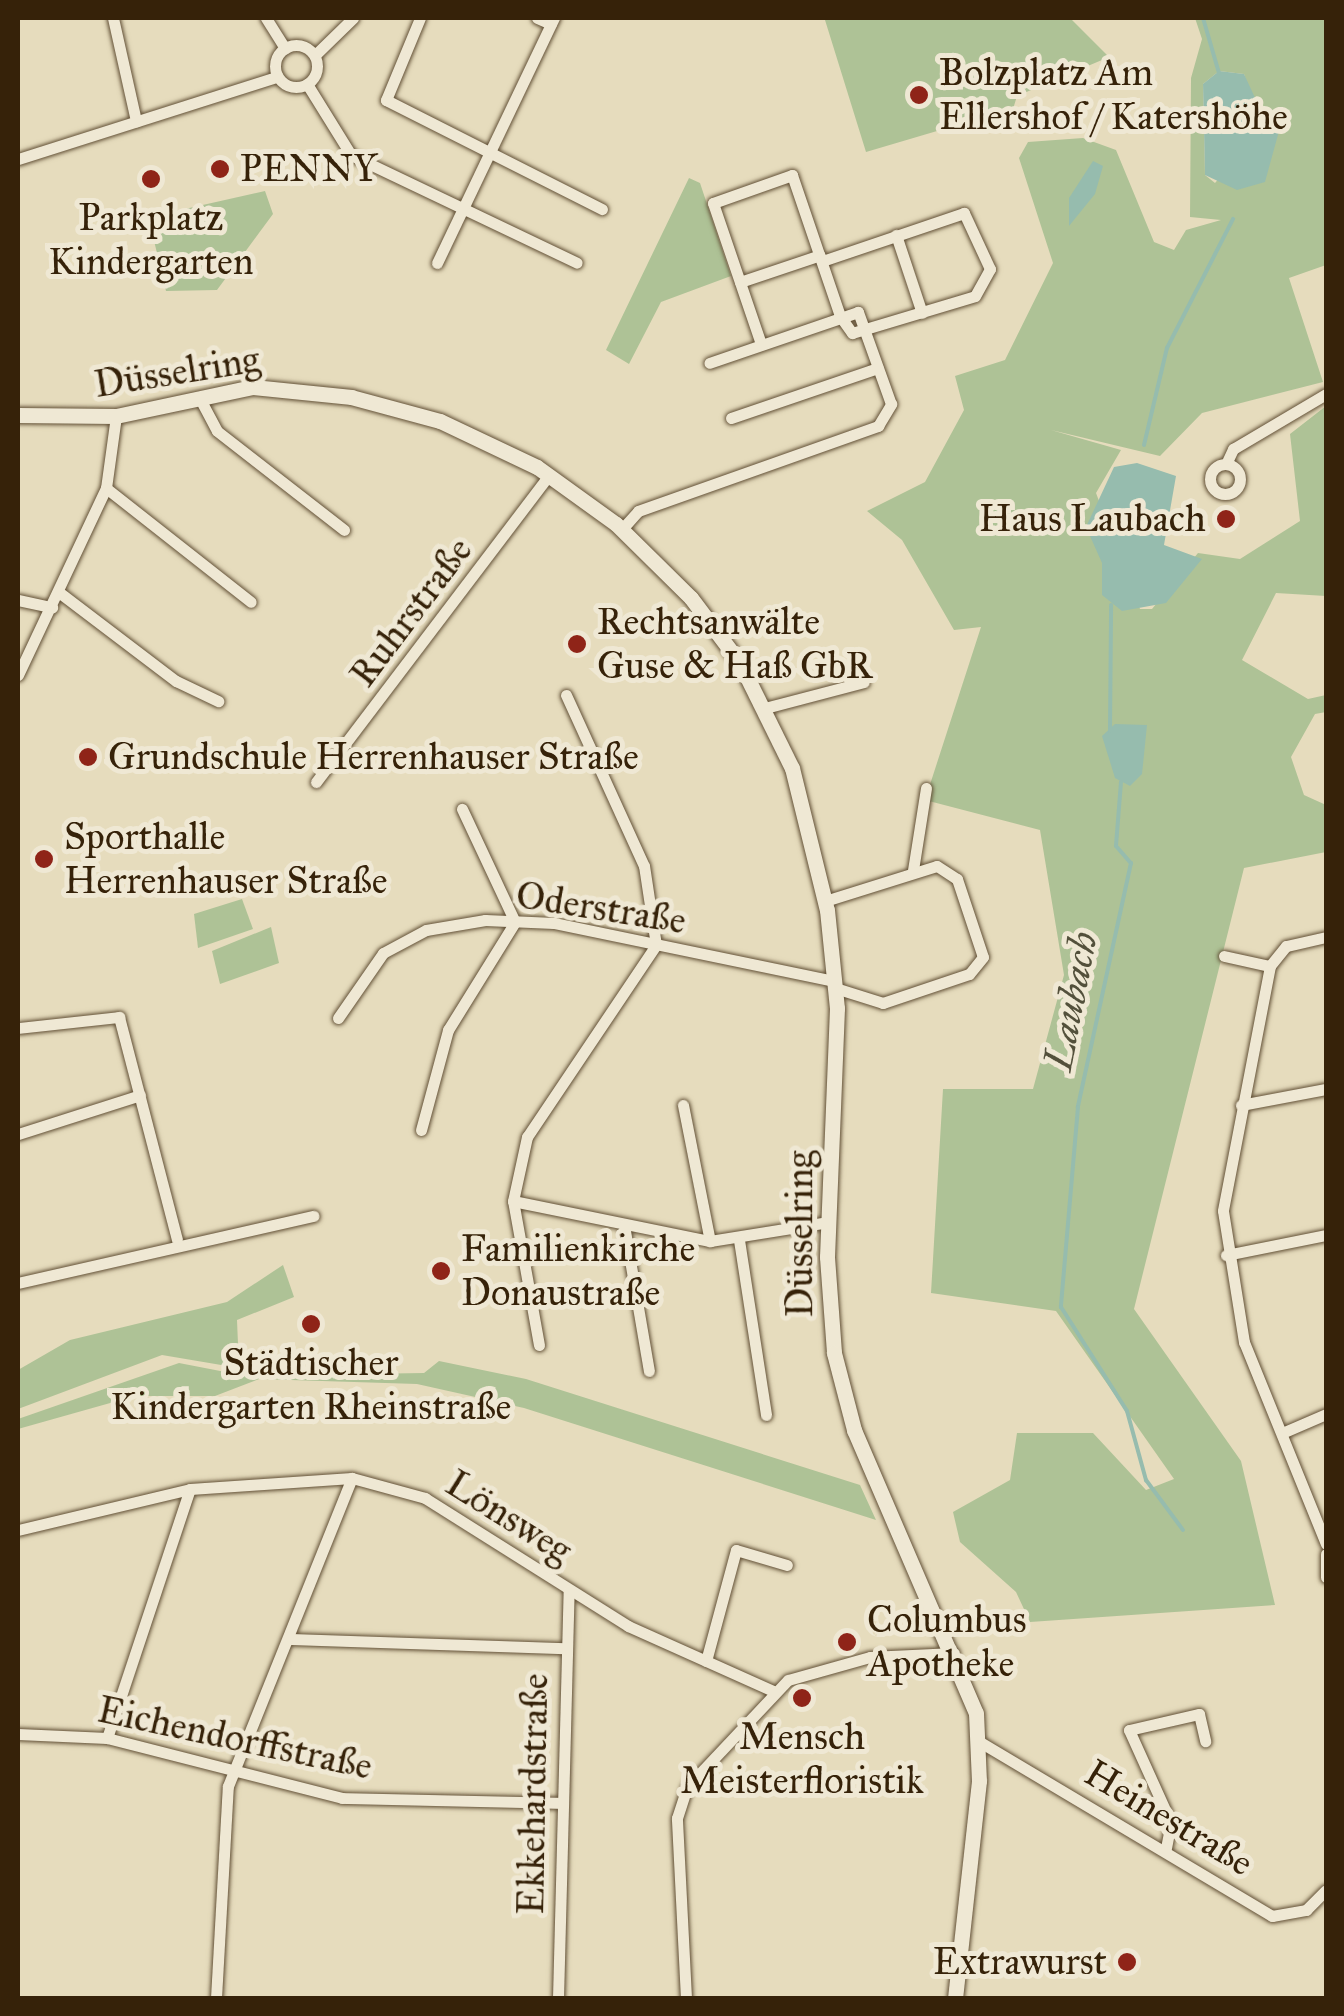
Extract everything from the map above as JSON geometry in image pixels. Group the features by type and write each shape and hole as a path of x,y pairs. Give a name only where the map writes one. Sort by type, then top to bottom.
{"street":[{"path":"113,18 136,121"},
{"path":"266,18 286,48 314,55"},
{"path":"307,84 314,55 353,18"},
{"path":"420,18 386,100 602,208"},
{"path":"437,263 552,21 537,18"},
{"path":"277,77 286,48"},
{"path":"18,159 277,77 307,84 351,155 577,264"},
{"path":"761,344 714,203 792,176 840,316"},
{"path":"740,282 964,214 976,223 990,269 975,296 868,332"},
{"path":"896,236 922,314"},
{"path":"622,529 638,511 878,426 890,404 858,312 710,363"},
{"path":"731,418 878,368"},
{"name":"Düsselring","path":"18,414 116,416 254,386 351,397 440,421 549,475 622,529 700,608 765,708 792,768 825,901 835,985 828,1222 834,1353 879,1490 956,1652 980,1742"},
{"path":"1226,464 1233,448 1326,394"},
{"path":"198,397 218,432 344,530"},
{"path":"18,675 106,488 116,416"},
{"name":"Ruhrstraße","path":"316,782 549,475"},
{"path":"106,488 251,602"},
{"path":"60,592 176,681 218,701"},
{"path":"18,600 52,607"},
{"path":"765,708 864,682"},
{"path":"538,1345 513,1201 527,1137 656,945 644,866 566,695"},
{"path":"913,870 926,788"},
{"path":"421,1130 448,1030 515,922 462,810"},
{"path":"825,901 913,870 936,866 957,879 981,967 883,1003 835,985"},
{"name":"Oderstraße","path":"338,1018 383,952 426,930 515,922 656,945 835,985"},
{"path":"1326,938 1286,946 1270,966 1223,1212 1226,1255 1244,1342 1326,1544"},
{"path":"1224,956 1270,966"},
{"path":"18,1028 119,1017 177,1240"},
{"path":"1241,1105 1326,1089"},
{"path":"18,1134 140,1095"},
{"path":"683,1105 710,1241"},
{"path":"513,1201 710,1241 739,1240 828,1222"},
{"path":"18,1283 177,1240 313,1216"},
{"path":"624,1225 650,1371"},
{"path":"1226,1255 1326,1236"},
{"path":"739,1240 766,1415"},
{"path":"1282,1433 1326,1414"},
{"path":"216,1998 235,1768 352,1478"},
{"name":"Lönsweg","path":"18,1530 190,1488 352,1478 424,1498 570,1590 772,1691"},
{"path":"107,1738 190,1488"},
{"path":"706,1660 736,1550 787,1565"},
{"path":"1326,1554 1326,1578"},
{"name":"Ekkehardstraße","path":"558,1998 570,1590"},
{"path":"289,1639 566,1648"},
{"path":"686,1998 679,1804 772,1691 857,1659 956,1652"},
{"path":"1166,1848 1171,1823 1130,1730 1199,1714 1205,1740"},
{"name":"Eichendorffstraße","path":"18,1734 107,1738 354,1799 561,1803"},
{"path":"955,1998 980,1742"},
{"name":"Heinestraße","path":"980,1742 1166,1848 1272,1916 1306,1910 1326,1890"}],"shaded area":[{"path":"1070,18 1109,57 1017,96 1010,119 981,118 866,152 825,20"},
{"path":"1195,18 1326,18 1326,265 1289,278 1323,382 1202,413 1160,456 1051,430 1121,450 1096,493 1140,609 1152,609 1198,553 1240,559 1300,521 1290,434 1326,406 1326,596 1276,593 1242,660 1308,699 1326,695 1326,712 1315,714 1291,757 1304,795 1326,805 1326,852 1244,868 1134,1309 1241,1461 1275,1605 1030,1622 1016,1592 960,1542 953,1512 1010,1480 1017,1433 1093,1433 1146,1490 1174,1479 1056,1311 931,1293 943,1089 1033,1089 1064,975 1040,830 925,800 981,627 954,630 902,540 867,511 925,482 964,410 955,376 1005,360 1053,263 1019,158 1028,142 1083,138 1116,150 1154,242 1174,250 1186,230 1221,220 1190,217 1191,78 1202,39","holes":["1219,71 1244,74 1255,108 1277,111 1215,183 1205,175 1203,84"]},
{"path":"1219,71 1244,74 1263,115 1284,113 1265,182 1237,190 1205,175 1203,84"},
{"path":"1093,161 1103,166 1095,194 1069,226 1069,198"},
{"path":"689,178 700,183 731,276 661,302 629,364 606,350"},
{"path":"265,191 273,214 217,290 166,291 151,228 177,221 176,211"},
{"path":"1137,463 1176,476 1164,545 1202,559 1166,603 1122,611 1102,595 1102,563 1086,527 1114,467"},
{"path":"1115,724 1147,725 1142,774 1130,786 1115,778 1102,736"},
{"path":"242,899 253,929 198,948 194,914"},
{"path":"271,927 279,963 220,984 212,951"},
{"path":"283,1265 294,1297 237,1320 239,1368 162,1355 18,1409 18,1370 70,1340 227,1302"},
{"path":"439,1361 526,1379 860,1485 876,1520 524,1408 417,1384 259,1379 215,1396 135,1396 18,1429 18,1419 179,1363 246,1376 424,1373"}],"waterway":[{"name":"Laubach","path":"1203,18 1219,73"},
{"name":"Laubach","path":"1144,445 1167,348 1233,219"},
{"path":"1110,731 1111,605"},
{"name":"Laubach","path":"1121,782 1116,846 1131,863 1078,1107 1061,1307 1127,1411 1146,1480 1183,1530"}],"place":[{"name":"Bolzplatz Am Ellershof / Katershöhe","path":"919,95"},
{"name":"PENNY","path":"220,169"},
{"name":"Parkplatz Kindergarten","path":"151,179"},
{"name":"Haus Laubach","path":"1226,519"},
{"name":"Rechtsanwälte Guse & Haß GbR","path":"577,644"},
{"name":"Grundschule Herrenhauser Straße","path":"88,757"},
{"name":"Sporthalle Herrenhauser Straße","path":"44,859"},
{"name":"Familienkirche Donaustraße","path":"441,1271"},
{"name":"Städtischer Kindergarten Rheinstraße","path":"311,1324"},
{"name":"Columbus Apotheke","path":"847,1642"},
{"name":"Mensch Meisterfloristik","path":"802,1698"},
{"name":"Extrawurst","path":"1127,1962"}]}
